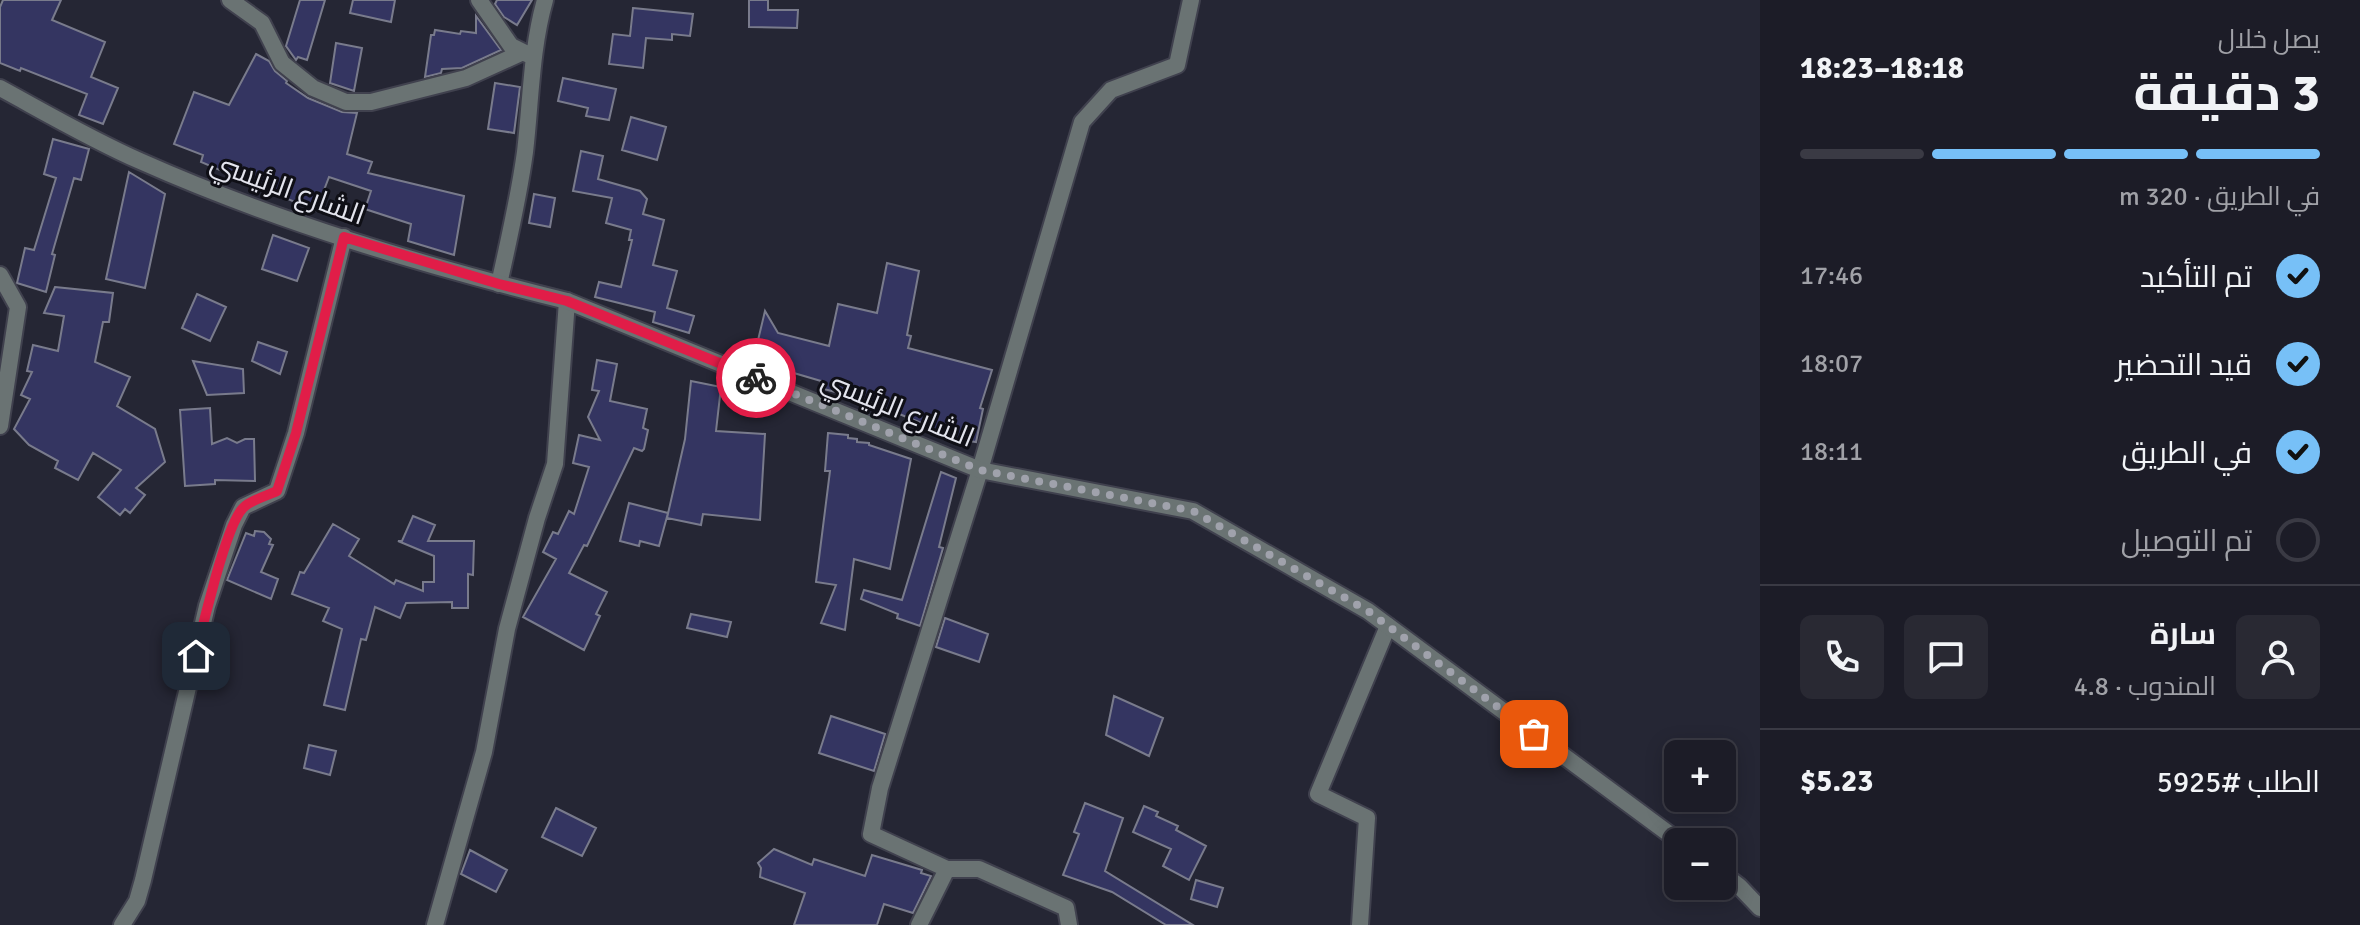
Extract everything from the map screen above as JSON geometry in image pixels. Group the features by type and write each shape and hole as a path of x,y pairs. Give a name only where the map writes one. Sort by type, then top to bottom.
{"street":[{"path":"230,0 262,23 282,63 313,88 346,102 371,102 466,78 528,54"},
{"path":"479,0 511,46 528,54"},
{"path":"499,284 522,167 528,54 545,0"},
{"path":"1069,925 1066,908 979,869 947,869 871,834 880,788 980,470 1082,122 1111,90 1177,65 1191,0"},
{"name":"الشارع الرئيسي","path":"0,88 139,161 304,226 567,301 980,470 1193,511 1368,611 1664,830"},
{"path":"122,925 137,901 143,880 207,606 243,507 277,491 296,433 344,237"},
{"path":"0,275 18,307 0,426"},
{"path":"435,925 484,752 507,629 555,464 567,301"},
{"path":"1360,925 1367,818 1318,794 1388,626"},
{"path":"919,925 947,869"},
{"path":"1736,884 1760,908"}],"building":[{"path":"3,0 61,0 52,20 105,42 91,77 118,88 103,124 79,115 87,94 0,63 0,7"},
{"path":"300,0 325,0 307,60 298,57 296,60 286,46"},
{"path":"353,0 395,0 391,22 350,13"},
{"path":"497,0 532,0 517,25 504,17 495,4"},
{"path":"749,0 768,0 768,10 798,10 797,28 749,27"},
{"path":"633,8 693,14 690,36 672,34 672,40 646,38 643,68 609,64 613,34 630,36"},
{"path":"476,16 501,50 462,68 442,69 441,73 425,77 431,35 435,30 476,33"},
{"path":"336,43 362,48 354,91 330,83"},
{"path":"256,54 269,61 286,83 308,98 342,112 357,113 347,154 372,162 368,173 464,196 454,255 408,241 411,224 365,209 371,191 329,177 316,211 201,162 203,155 174,144 194,92 229,105"},
{"path":"563,78 616,89 609,120 586,116 588,108 558,101"},
{"path":"495,83 520,87 514,133 488,129"},
{"path":"631,117 666,127 657,160 622,150"},
{"path":"53,139 89,149 81,180 74,178 52,254 55,255 46,292 17,283 25,248 34,250 56,178 44,174"},
{"path":"581,151 603,156 598,179 640,191 647,199 643,214 664,220 653,265 677,271 667,308 694,316 689,333 653,322 655,312 595,297 599,282 621,287 632,240 629,240 631,230 606,223 612,198 573,191"},
{"path":"129,172 165,194 145,288 106,279"},
{"path":"534,194 555,198 550,227 529,223"},
{"path":"273,235 309,248 297,281 262,269"},
{"path":"887,263 919,271 907,335 911,336 908,348 992,370 980,408 983,409 976,442 956,439 956,436 929,428 862,399 820,388 821,381 753,361 765,311 778,333 829,346 838,304 877,313"},
{"path":"55,287 113,293 109,322 103,322 95,362 130,377 117,406 155,429 165,462 136,488 145,495 130,513 125,509 120,515 98,497 121,470 93,453 78,480 55,468 58,461 29,445 14,429 30,399 21,395 32,372 27,371 33,345 58,351 64,316 44,313"},
{"path":"197,294 226,307 210,341 182,328"},
{"path":"258,342 287,352 280,374 252,361"},
{"path":"597,360 617,364 610,401 647,409 643,428 648,430 644,449 634,448 587,546 584,545 569,573 607,592 584,650 523,617 556,559 543,552 553,532 558,534 569,511 574,514 589,467 573,463 579,435 600,440 588,417 599,391 592,390"},
{"path":"193,361 243,369 244,393 207,395"},
{"path":"691,381 721,387 716,431 765,434 760,520 703,514 701,525 667,518 685,439"},
{"path":"210,408 212,444 227,438 237,443 254,439 255,481 215,480 215,484 185,486 180,410"},
{"path":"828,433 848,435 857,442 869,443 911,459 890,569 854,559 845,630 821,623 836,585 816,582 830,471 825,471"},
{"path":"941,472 956,478 939,547 943,548 920,626 861,599 864,590 902,600"},
{"path":"629,503 668,513 659,546 640,541 639,546 620,541"},
{"path":"413,516 435,525 428,541 474,541 473,575 468,574 468,608 452,608 452,602 406,603 400,618 375,607 366,640 361,639 345,710 324,705 342,629 323,621 329,608 292,594 300,572 304,573 333,524 359,539 349,556 394,584 396,580 423,591 423,582 434,582 434,556 398,541 402,541"},
{"path":"255,531 264,532 271,539 269,544 273,545 261,572 278,579 271,599 227,580 246,533 254,536"},
{"path":"691,614 731,622 727,637 687,628"},
{"path":"945,618 988,634 979,662 936,647"},
{"path":"1114,696 1163,718 1149,756 1106,735"},
{"path":"831,716 885,734 874,771 819,753"},
{"path":"309,745 336,751 330,775 304,768"},
{"path":"1085,803 1123,818 1105,871 1193,925 1166,925 1112,892 1063,875 1079,834 1074,832"},
{"path":"1144,806 1158,812 1156,816 1178,826 1176,830 1206,846 1189,880 1163,866 1171,849 1133,832"},
{"path":"556,808 596,828 582,856 542,837"},
{"path":"774,849 812,865 814,859 865,876 872,855 922,870 921,873 931,876 913,913 884,904 877,925 794,925 805,893 760,877 758,863"},
{"path":"470,850 507,870 496,892 461,874"},
{"path":"1196,880 1223,888 1217,907 1191,899"}],"way so far":[{"path":"756,378 980,470 1193,511 1368,611 1534,734"}],"route":[{"path":"196,656 207,606 234,525 243,507 277,491 296,433 344,237 499,284 567,301 756,378"}]}
